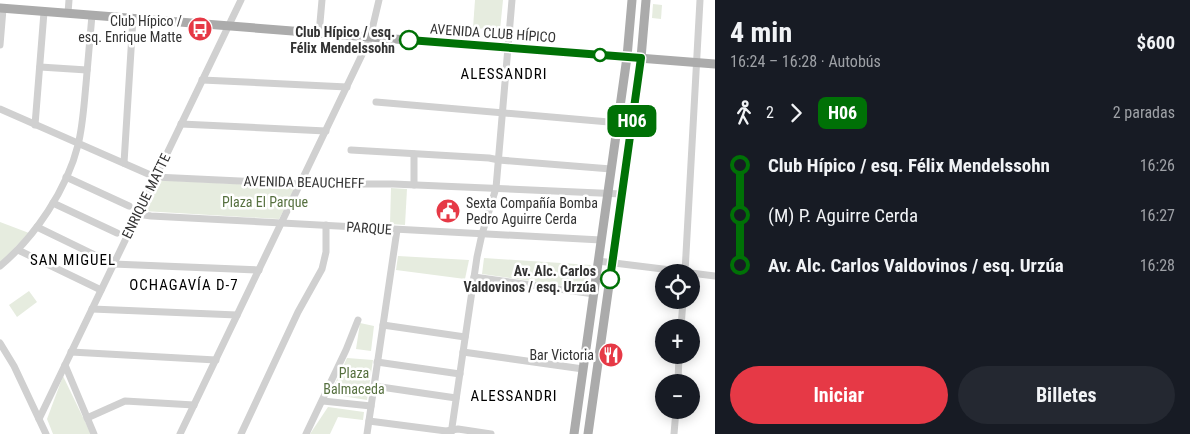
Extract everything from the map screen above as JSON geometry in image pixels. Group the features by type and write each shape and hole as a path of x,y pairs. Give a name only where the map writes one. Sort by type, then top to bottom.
{"main road":[{"path":"574,434 628,57 632,4 645,3 641,58 588,434"},
{"name":"AVENIDA CLUB HÍPICO","path":"1,8 715,64"},
{"path":"589,324 603,327"},
{"path":"581,384 594,386"}],"street":[{"path":"68,14 69,0"},
{"name":"ENRIQUE MATTE","path":"39,419 241,0"},
{"path":"319,34 322,0"},
{"path":"180,434 370,38 379,0"},
{"path":"452,432 474,277 482,234 496,188 512,0"},
{"path":"685,264 700,0"},
{"path":"0,45 1,8"},
{"path":"35,125 44,12"},
{"path":"0,266 18,250 37,227 53,203 79,144 92,15"},
{"path":"124,163 133,18"},
{"path":"40,67 87,70"},
{"path":"202,80 347,87"},
{"path":"376,102 632,124"},
{"name":"AVENIDA BEAUCHEFF","path":"0,109 155,177 300,184 414,185 622,194"},
{"path":"181,124 326,131"},
{"path":"351,150 489,158 611,169"},
{"path":"414,154 414,185"},
{"path":"66,177 129,206"},
{"path":"53,203 117,233"},
{"name":"PARQUE","path":"137,214 601,240"},
{"path":"242,434 322,269 326,252 326,225"},
{"path":"37,227 105,260"},
{"path":"367,434 396,230"},
{"path":"18,250 101,290"},
{"path":"598,261 655,268"},
{"path":"113,264 259,270"},
{"path":"700,274 715,276"},
{"path":"474,277 594,294"},
{"path":"92,309 237,315"},
{"path":"306,434 346,350 358,320"},
{"path":"383,325 465,337"},
{"path":"0,343 14,366 39,419 43,433"},
{"path":"71,352 216,360"},
{"path":"463,352 583,369"},
{"path":"377,362 460,374"},
{"path":"65,365 94,434"},
{"path":"374,386 456,398"},
{"path":"323,400 371,406"},
{"path":"87,418 125,401 194,405"},
{"path":"674,434 675,419"},
{"path":"369,421 452,432 458,429 491,434"}],"green space":[{"path":"475,0 503,0 500,30 473,28"},
{"path":"653,4 662,5 661,19 652,18"},
{"name":"Plaza El Parque","path":"157,180 296,187 279,219 143,211"},
{"path":"391,188 407,189 405,225 390,224"},
{"path":"0,222 29,233 0,263"},
{"path":"398,256 469,260 465,279 396,270"},
{"path":"484,258 591,265 587,289 482,274"},
{"path":"29,291 37,302 17,317 9,305"},
{"path":"360,323 374,326 371,351 356,349"},
{"name":"Plaza Balmaceda","path":"347,358 373,360 367,400 330,394"},
{"path":"63,376 91,434 53,434 47,419"},
{"path":"328,407 364,412 363,420 338,417 330,434 310,434"}],"bus line":[{"name":"H06","path":"409,40 641,58 610,279"}],"place":[{"name":"Club Hípico / esq. Enrique Matte","path":"200,29"},
{"name":"Club Hípico / esq. Félix Mendelssohn","path":"409,40"},
{"name":"Sexta Compañía Bomba Pedro Aguirre Cerda","path":"448,211"},
{"name":"Av. Alc. Carlos Valdovinos / esq. Urzúa","path":"610,279"},
{"name":"Bar Victoria","path":"611,355"}],"district":[{"name":"ALESSANDRI","path":"504,74"},
{"name":"SAN MIGUEL","path":"73,260"},
{"name":"OCHAGAVÍA D-7","path":"184,285"},
{"name":"ALESSANDRI","path":"514,396"}]}
